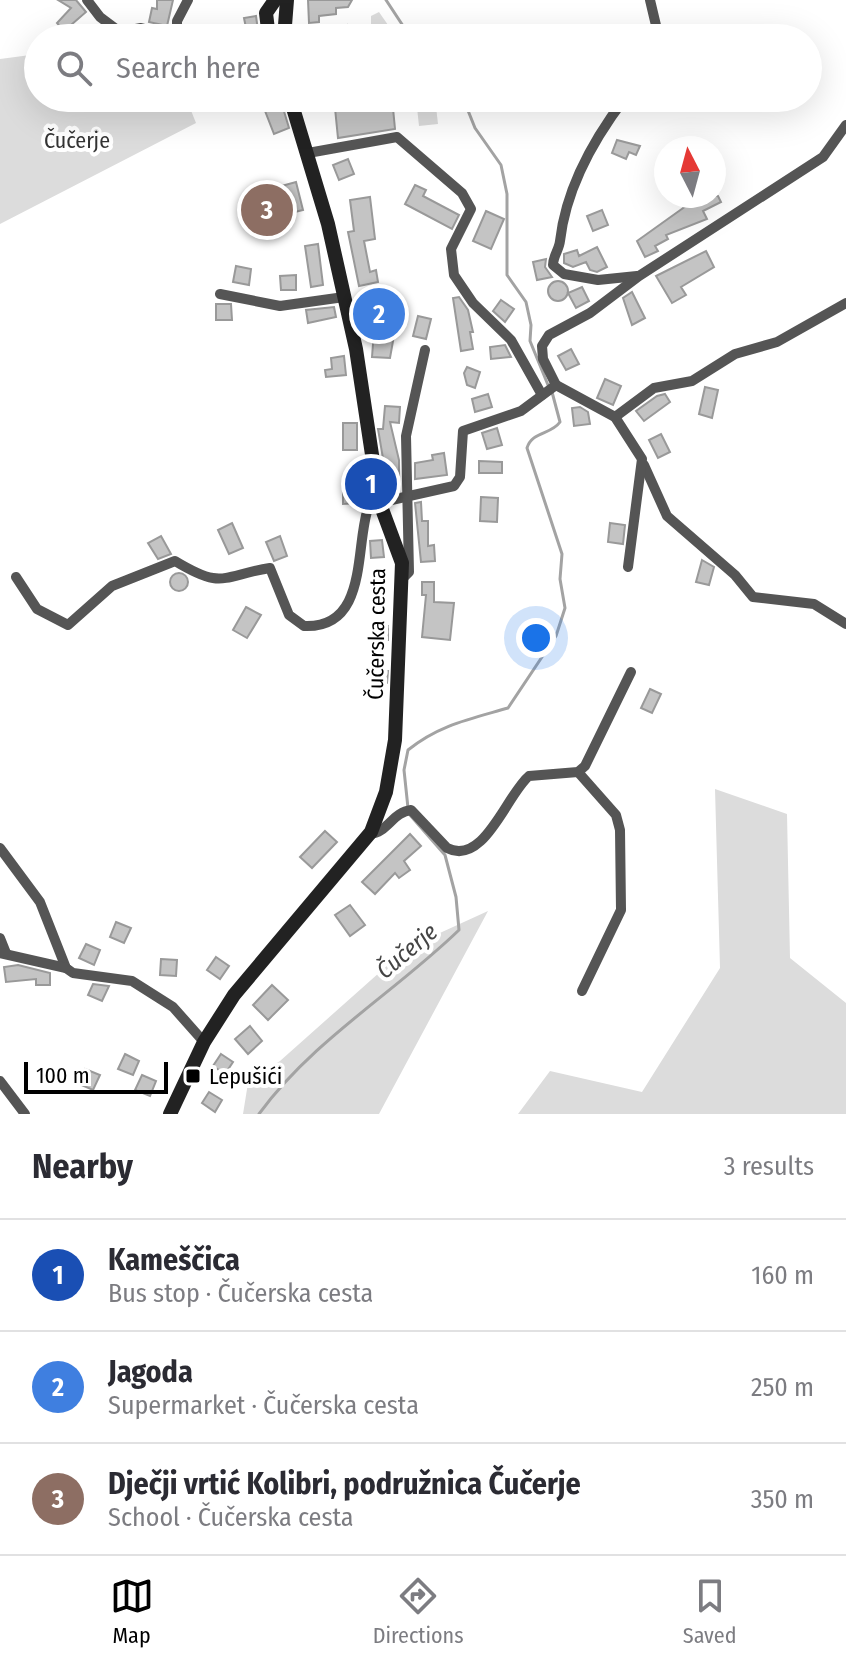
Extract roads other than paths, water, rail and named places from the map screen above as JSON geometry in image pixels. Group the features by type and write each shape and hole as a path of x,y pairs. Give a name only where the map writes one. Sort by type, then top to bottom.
{"street":[{"path":"87,0 109,24"},
{"path":"177,24 188,0"},
{"path":"285,24 287,0"},
{"path":"650,0 656,24"},
{"path":"266,24 268,2"},
{"name":"Čučerska cesta","path":"170,1114 204,1042 234,995 370,834 386,792 395,740 402,563 379,501 356,349 308,153 295,112"},
{"path":"615,112 593,144 574,186 561,219 553,265 564,274 598,280 639,276"},
{"path":"550,390 543,359 545,341 823,157 846,125"},
{"path":"308,153 397,137 462,193 471,209 451,249 454,275 473,303 511,340 550,390 615,417 642,459 667,516 735,575 753,597 814,604 846,624"},
{"path":"220,294 280,306 344,297"},
{"path":"615,417 654,388 692,381 735,354 777,342 846,303"},
{"path":"403,578 409,572 408,416 425,350"},
{"path":"16,577 37,609 63,625 75,622 112,586 175,561 195,573 223,581 270,568 289,615 304,626 322,624 335,616 354,594 369,505 454,486 460,477 463,431 521,411 550,390"},
{"path":"628,567 642,459"},
{"path":"578,772 631,672"},
{"path":"370,834 378,833 403,811 411,810 447,848 462,852 489,832 529,776 578,772"},
{"path":"578,772 616,815 620,830 621,910 582,991"},
{"path":"0,848 40,902 66,968"},
{"path":"0,938 3,953 66,968 73,973 132,981 173,1007 204,1042"},
{"path":"0,1081 25,1114"}],"waterway":[{"name":"Čučerje","path":"386,0 402,24"},
{"name":"Čučerje","path":"469,112 475,128 501,165 507,194 507,275 526,302 531,325 530,341 548,385"},
{"name":"Čučerje","path":"408,808 404,770 408,750 443,729 508,708 556,636 565,608 560,579 562,554 527,448 533,439 560,422 552,392"},
{"name":"Čučerje","path":"259,1114 304,1063 459,930 456,897 445,855 410,815"}],"place":[{"name":"Dječji vrtić Kolibri, podružnica Čučerje","path":"267,210"},
{"name":"Jagoda","path":"379,314"},
{"name":"Kameščica","path":"371,484"},
{"name":"Lepušići","path":"193,1076"}]}
